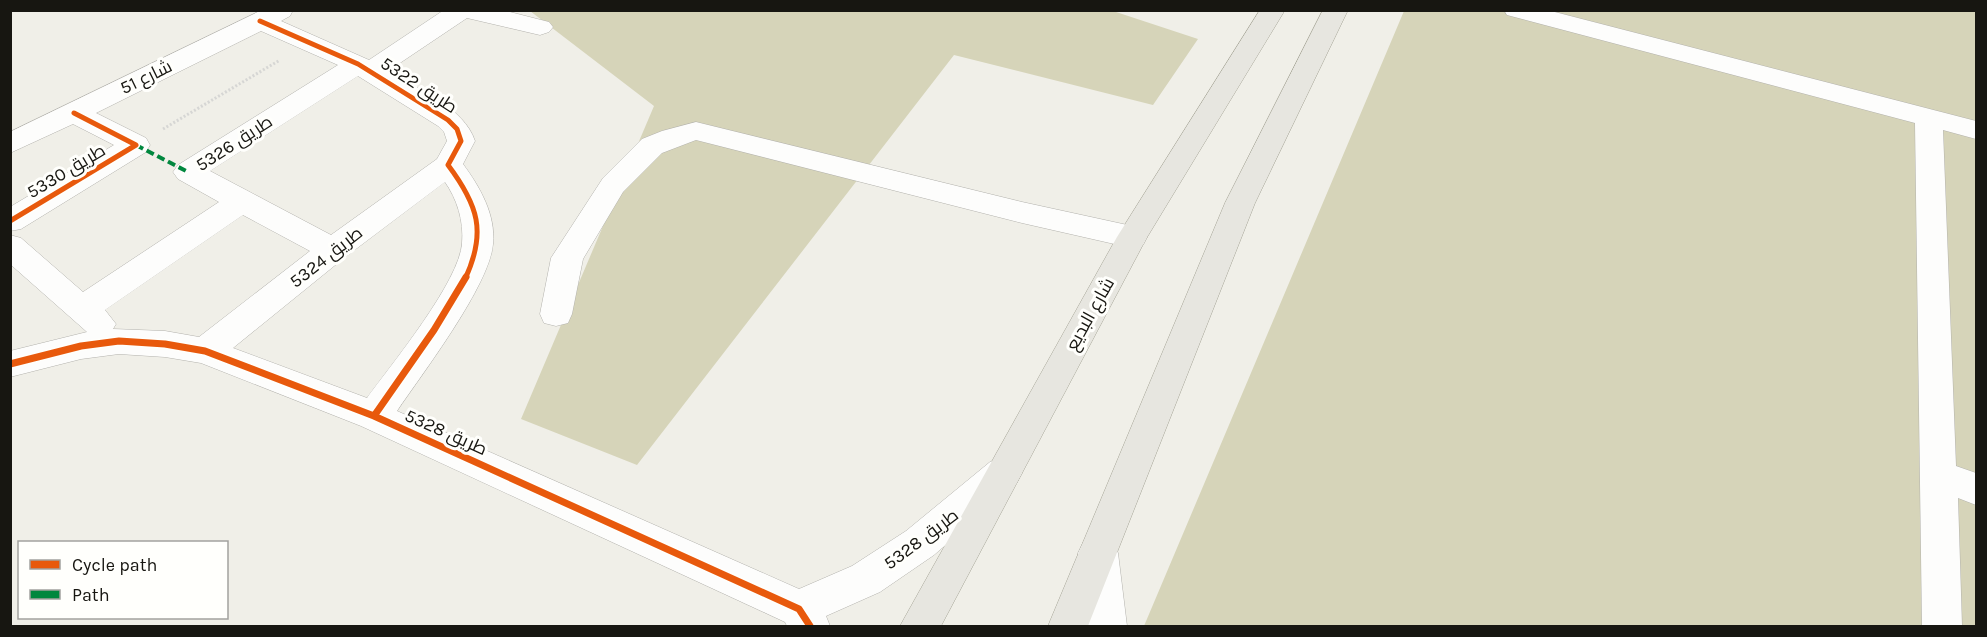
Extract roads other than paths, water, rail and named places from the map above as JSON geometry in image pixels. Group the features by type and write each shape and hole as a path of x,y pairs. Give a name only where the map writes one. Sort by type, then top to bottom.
{"main road":[{"name":"شارع البديع","path":"920,627 1132,237 1273,10"},
{"path":"1068,627 1240,203 1336,10"}],"street":[{"path":"464,10 540,27"},
{"name":"طريق 5326","path":"333,250 188,172 464,10"},
{"path":"1516,10 1977,130"},
{"name":"طريق 5322","path":"271,16 309,43 364,67 448,120 457,129 461,141 448,165"},
{"name":"شارع 51","path":"10,144 271,16"},
{"name":"طريق 5330","path":"10,221 136,145 74,113"},
{"path":"1929,118 1942,627"},
{"path":"556,314 567,258 613,185 652,146 672,137 696,131 871,172 1075,226 1132,237"},
{"path":"374,416 468,277 478,247 476,214 469,193 448,165"},
{"name":"طريق 5324","path":"204,351 333,250 448,165"},
{"path":"82,309 242,201"},
{"path":"10,246 119,341"},
{"name":"طريق 5328","path":"10,364 81,346 119,341 165,344 204,351 374,416 805,618 920,543 1003,473"},
{"path":"1938,475 1977,489"},
{"path":"1098,553 1107,627"}]}
